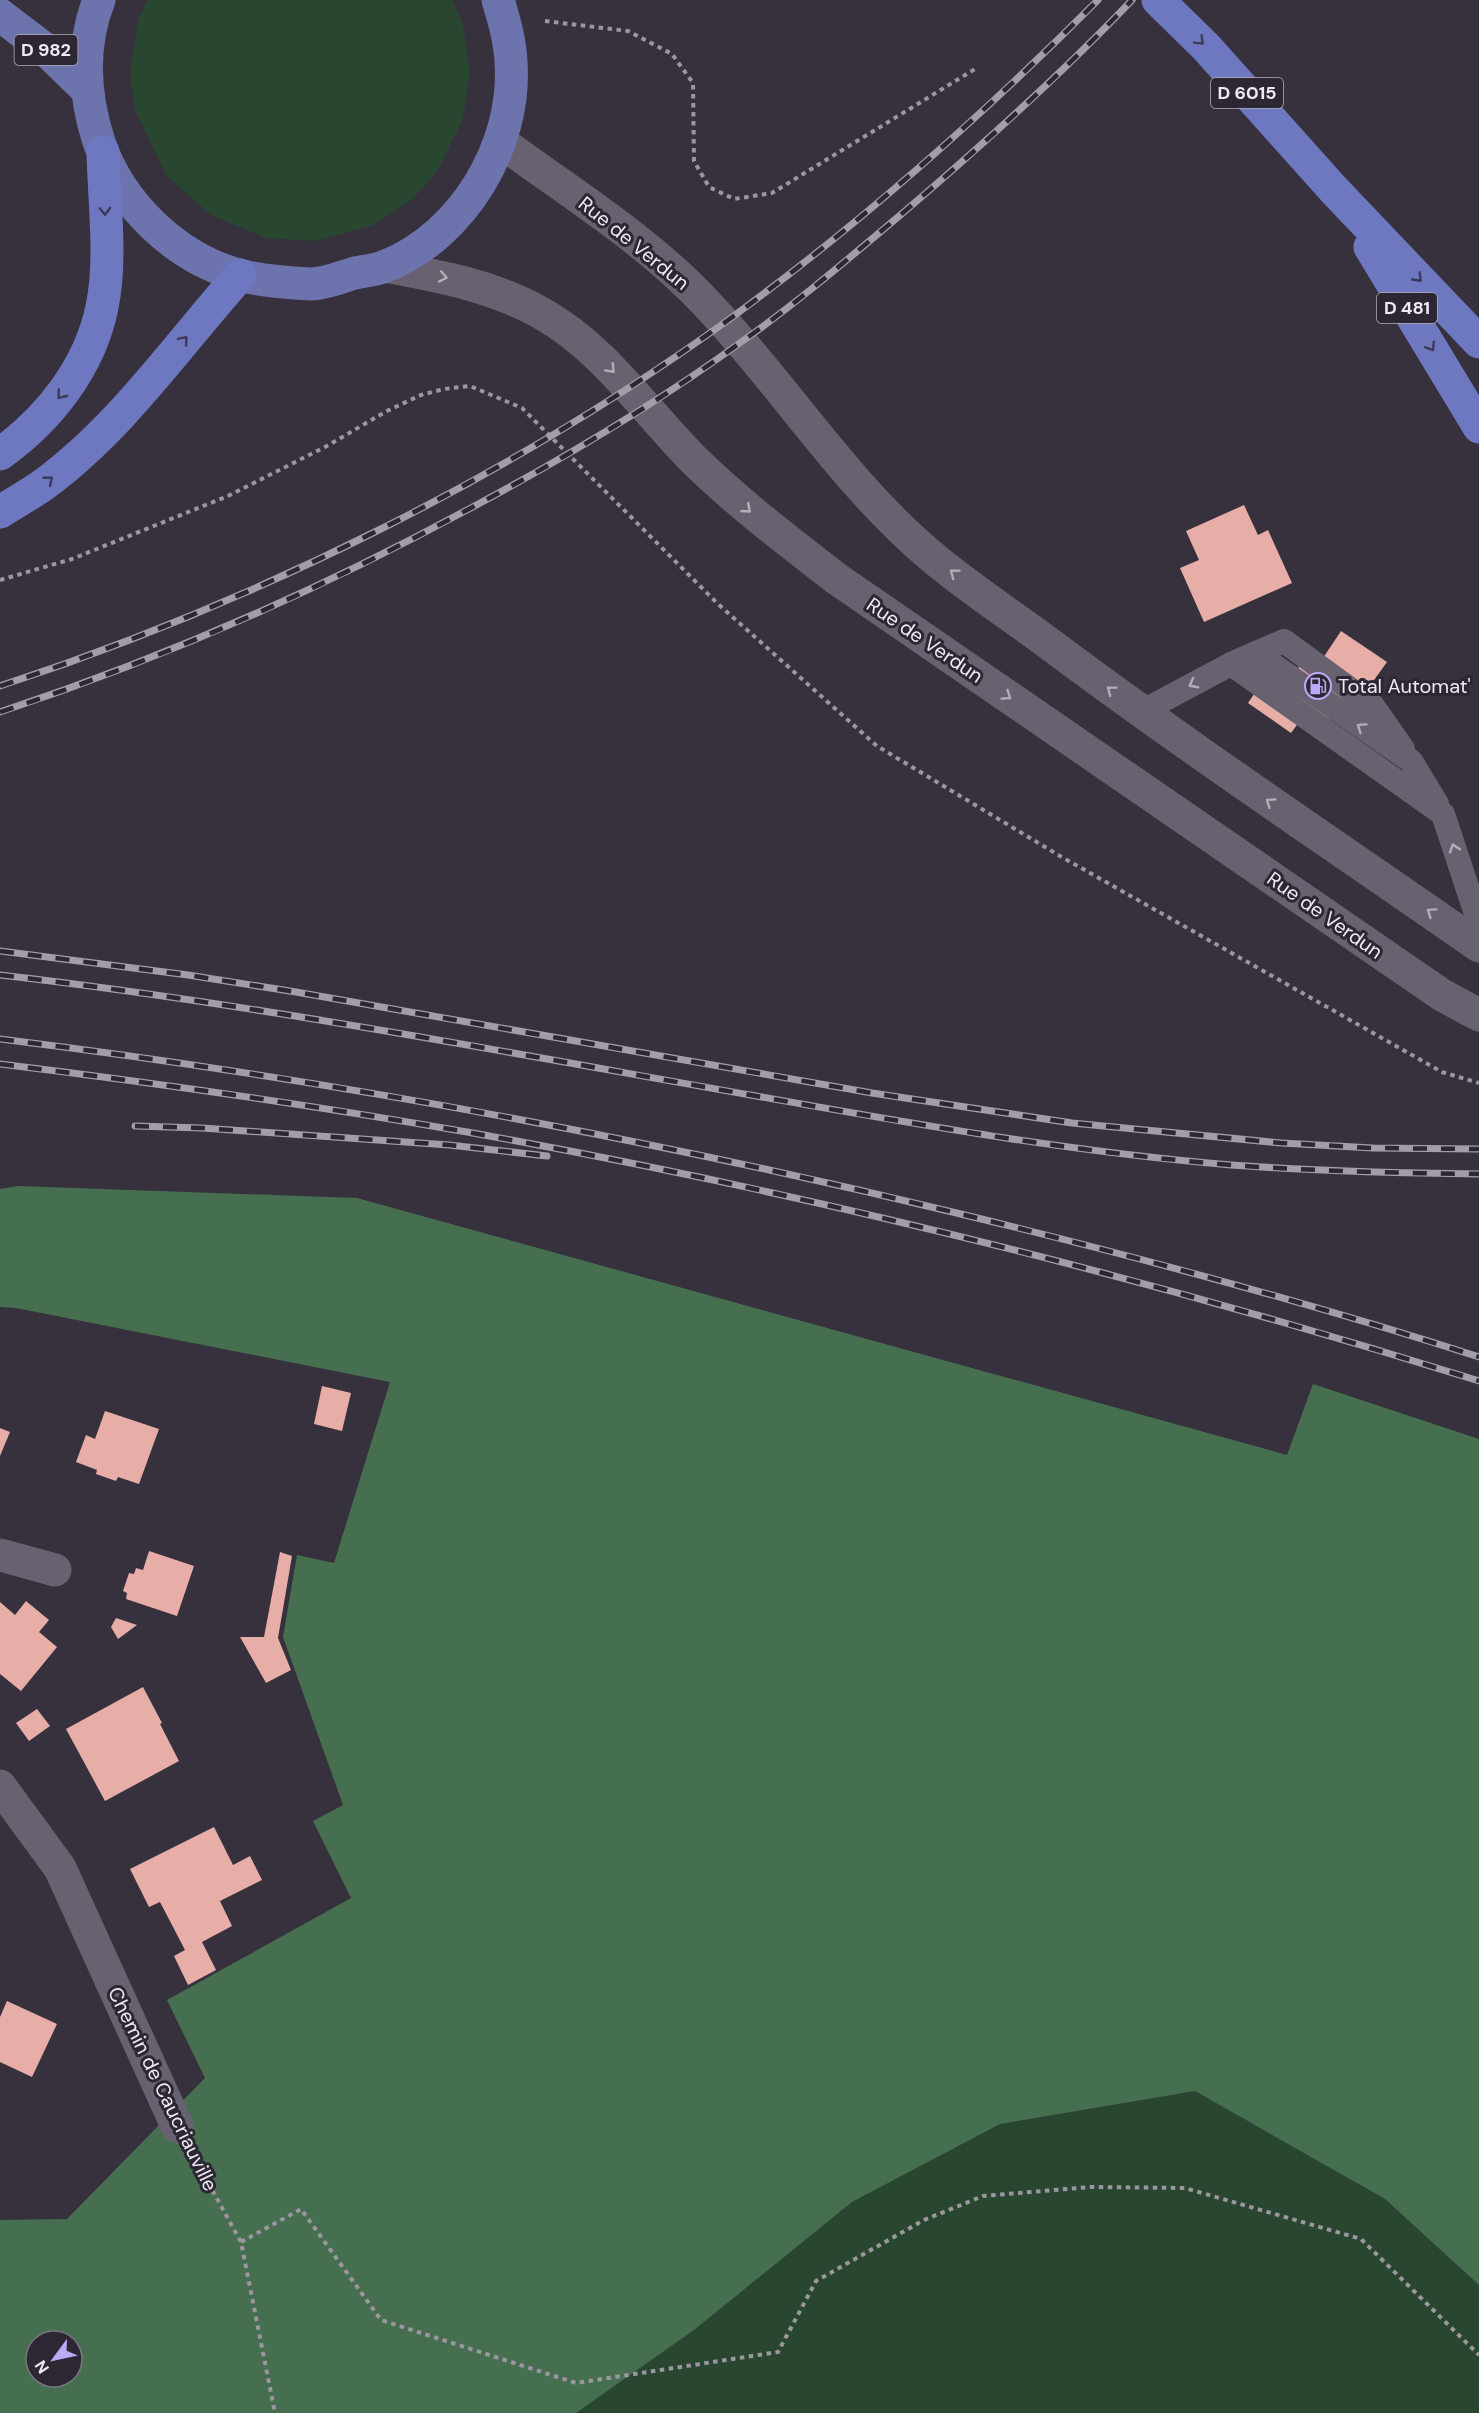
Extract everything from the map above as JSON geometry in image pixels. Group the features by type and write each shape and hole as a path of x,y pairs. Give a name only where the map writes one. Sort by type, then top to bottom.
{"highway":[{"name":"D 6015","path":"1158,0 1206,47 1334,190 1479,342"},
{"path":"0,454 26,433 62,394 84,359 95,333 106,279 103,152"},
{"name":"D 481","path":"1334,190 1479,427"},
{"path":"0,512 43,486 106,429 240,275"}],"main road":[{"path":"99,0 90,32 87,90 93,122 103,152 117,181 135,206 157,229 182,249 201,259 240,275 313,284 385,266 411,252 434,236 456,215 474,193 500,141 509,102 511,63 500,8"},
{"name":"D 982","path":"0,15 46,50 87,90"},
{"name":"Rue de Verdun","path":"500,141 619,227 703,299 742,342 851,477 932,556 1141,712 1479,946"},
{"name":"Rue de Verdun","path":"385,266 456,280 517,302 561,326 607,364 693,459 747,509 837,579 1442,995 1479,1015"},
{"path":"0,1555 56,1570"},
{"name":"Chemin de Caucriauville","path":"0,1786 60,1868 177,2126"}],"lane":[{"path":"1141,712 1231,664 1284,641 1373,706 1411,761 1443,814 1479,923"},
{"path":"1231,664 1443,814"}],"path":[{"path":"500,8 628,32 672,54 693,83 694,161 709,187 734,199 772,192 975,69"},
{"path":"0,580 72,559 228,496 421,395 444,388 470,387 495,395 522,408 718,604 877,746 1060,856 1442,1072 1479,1083"},
{"name":"Chemin de Caucriauville","path":"177,2126 241,2242 275,2413"},
{"path":"241,2242 301,2209 381,2320 576,2383 778,2352 816,2281 924,2220 983,2196 1091,2187 1185,2188 1361,2239 1479,2355"}],"green space":[{"path":"148,0 452,0 463,24 470,72 463,119 438,170 413,199 374,225 316,241 266,238 211,215 166,175 135,110 130,74 138,19"},
{"path":"18,1186 357,1198 1287,1455 1313,1384 1479,1439 1479,2285 1385,2199 1195,2091 1000,2124 852,2202 694,2330 576,2413 0,2413 0,2220 67,2219 205,2078 167,2000 351,1898 313,1821 343,1805 283,1637 297,1555 334,1563 390,1382 16,1308 0,1307 0,1189"},
{"path":"1195,2091 1385,2199 1479,2285 1479,2413 576,2413 694,2330 852,2202 1000,2124"}],"building":[{"path":"1244,505 1258,535 1268,530 1292,583 1204,622 1180,568 1199,560 1186,531"},
{"path":"1341,631 1387,662 1359,701 1348,693 1329,720 1310,707 1291,733 1248,703 1273,666 1292,677 1311,649 1323,658"},
{"path":"322,1386 351,1393 342,1431 314,1424"},
{"path":"105,1411 159,1429 139,1484 118,1477 116,1481 96,1474 97,1470 76,1462 86,1435 95,1439"},
{"path":"0,1428 10,1432 0,1456"},
{"path":"149,1551 194,1566 177,1616 126,1599 127,1593 123,1591 129,1573 134,1574 136,1568 143,1570"},
{"path":"280,1552 292,1556 278,1638 291,1670 266,1683 240,1637 264,1637"},
{"path":"26,1601 49,1620 39,1632 57,1647 21,1691 0,1674 0,1602 15,1615"},
{"path":"116,1618 137,1625 118,1639 111,1627"},
{"path":"143,1687 179,1761 105,1801 66,1729"},
{"path":"37,1709 50,1726 29,1741 16,1723"},
{"path":"214,1827 233,1865 250,1856 262,1880 220,1901 232,1926 202,1942 216,1970 188,1985 174,1956 185,1950 160,1902 149,1907 130,1869"},
{"path":"7,2001 57,2024 32,2077 0,2062 0,2017"}],"railway":[{"path":"0,686 96,653 191,615 379,530 471,482 647,376 731,318 874,206 966,126 1098,0"},
{"path":"0,712 180,646 296,596 503,491 574,451 643,408 764,326 860,249 1018,112 1132,0"},
{"path":"0,951 188,975 296,992 872,1093 1072,1123 1281,1143 1373,1148 1479,1149"},
{"path":"0,975 285,1014 875,1117 1052,1145 1231,1165 1479,1174"},
{"path":"0,1039 364,1092 606,1136 726,1161 846,1187 1095,1247 1288,1299 1479,1357"},
{"path":"0,1064 234,1095 409,1122 723,1182 850,1210 1104,1273 1355,1343 1479,1381"},
{"path":"135,1126 202,1128 449,1145 547,1156"}],"place":[{"name":"Total Automat'","path":"1318,686"}]}
